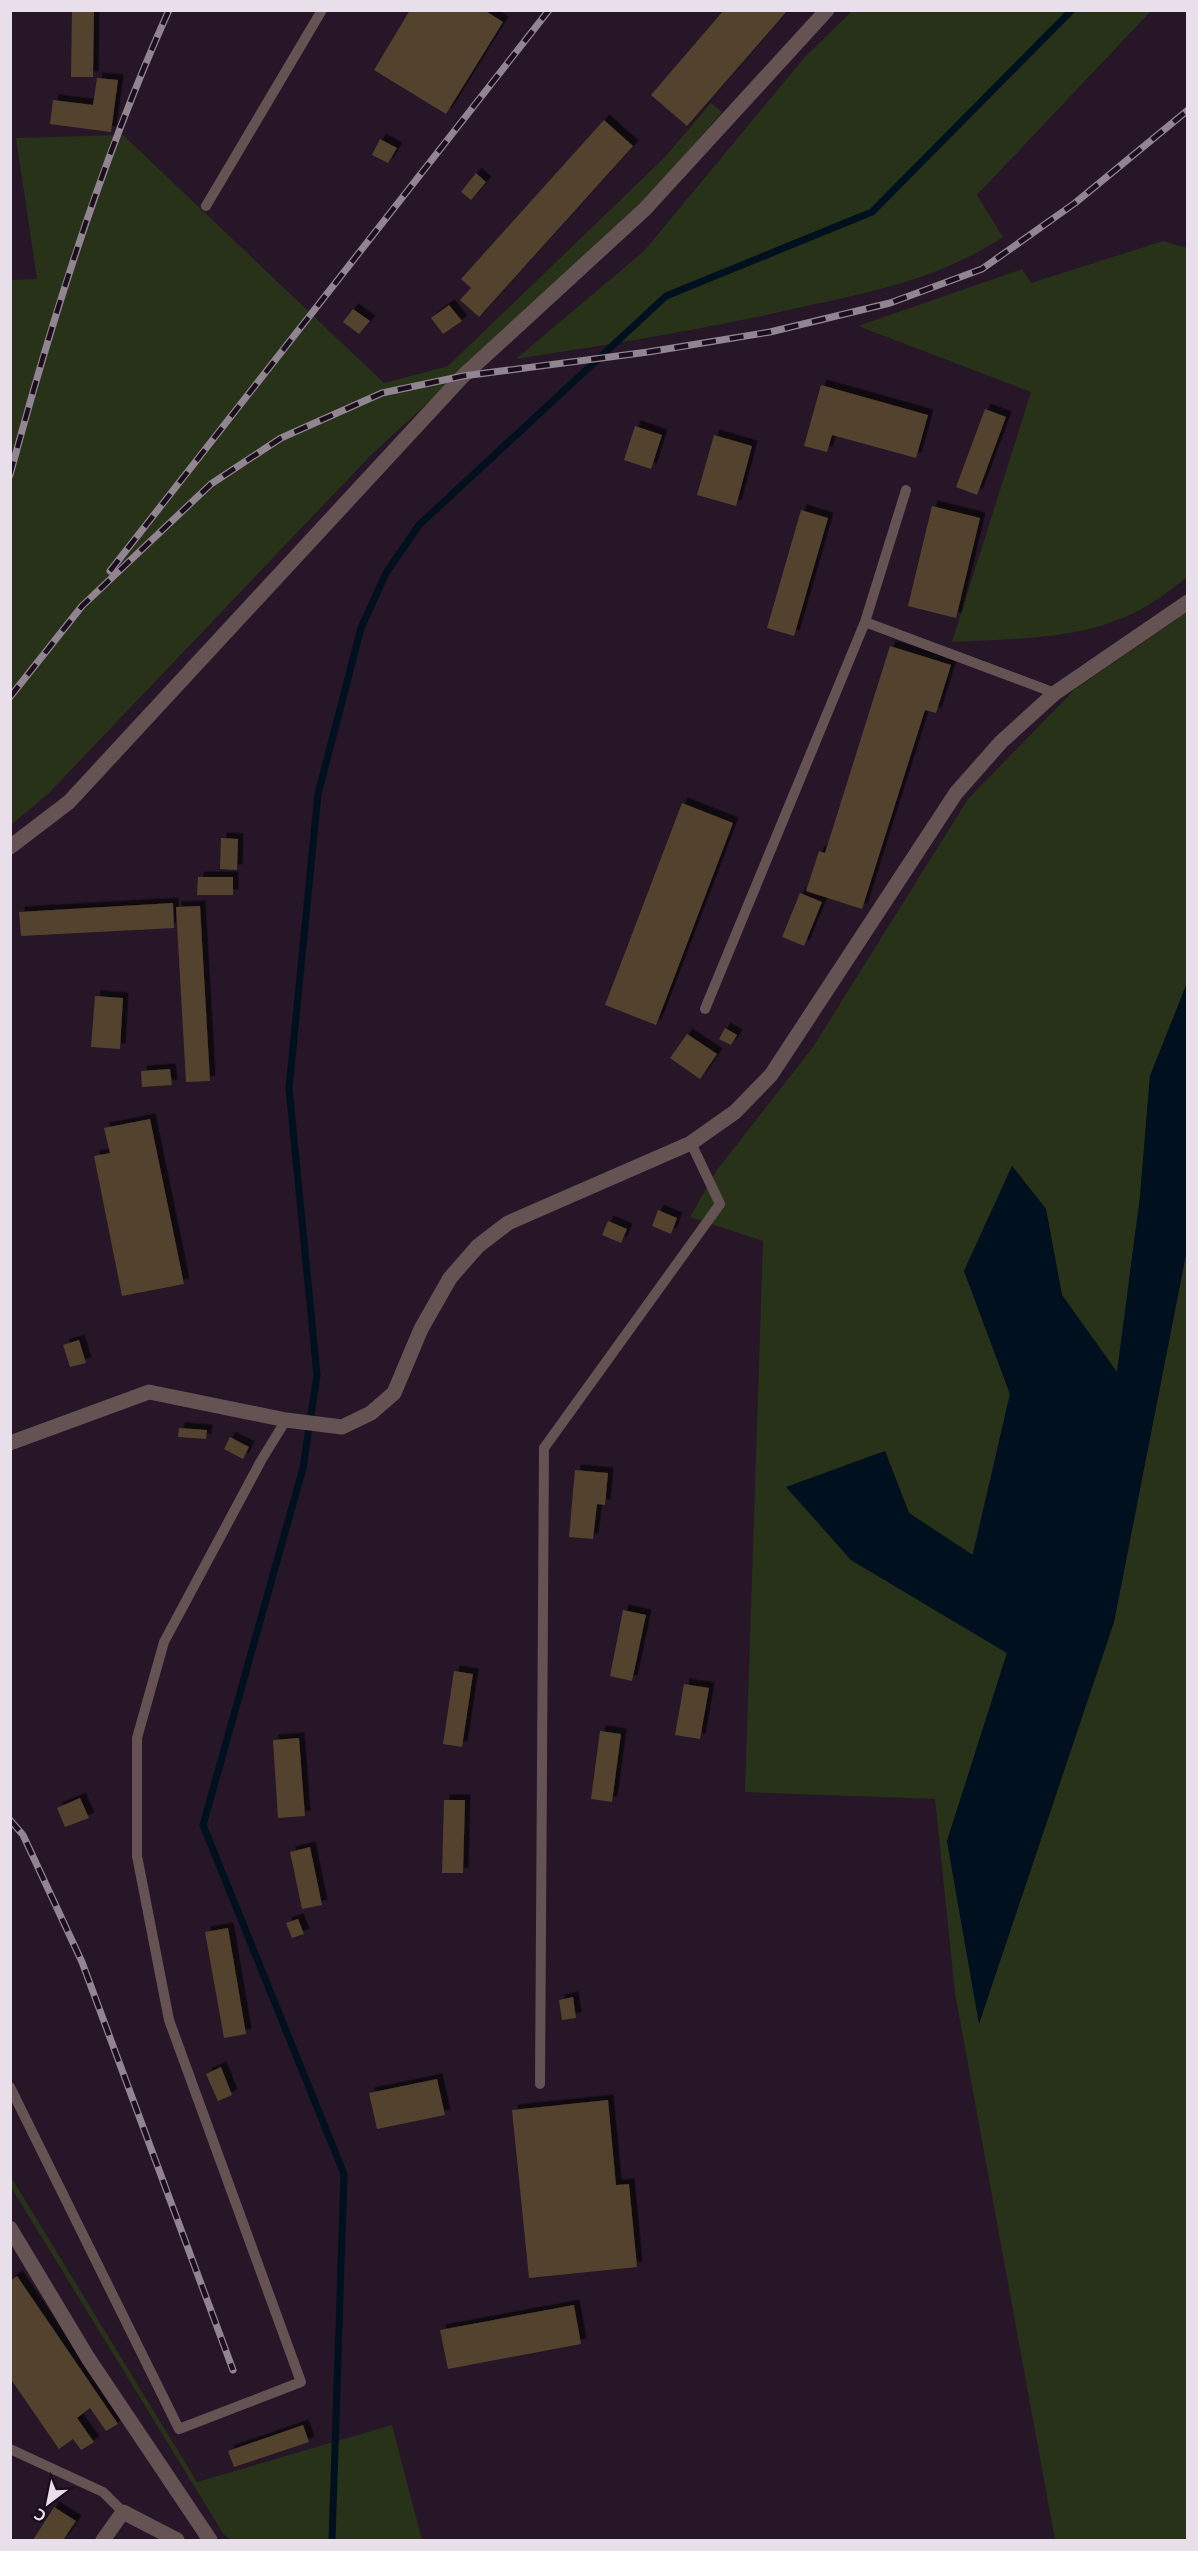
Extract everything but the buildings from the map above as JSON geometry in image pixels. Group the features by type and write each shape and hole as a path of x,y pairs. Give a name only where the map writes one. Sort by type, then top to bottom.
{"street":[{"path":"10,847 69,802 463,376 645,209 827,10"},
{"path":"10,1443 149,1392 286,1420 342,1427 371,1413 394,1393 421,1329 450,1278 478,1246 508,1223 691,1143 735,1112 771,1075 956,793 1001,742 1055,693 1188,602"},
{"path":"10,2228 88,2358 210,2541"},
{"path":"103,2541 123,2512 177,2541"}],"lane":[{"path":"206,206 322,10"},
{"path":"705,1008 866,622 906,490"},
{"path":"866,622 1055,693"},
{"path":"540,2084 544,1448 720,1204 691,1143"},
{"path":"10,2086 179,2429 301,2382 170,2019 137,1856 137,1738 164,1642 262,1459 286,1420"},
{"path":"10,2449 103,2492 123,2512"}],"green space":[{"path":"852,11 1151,11 977,195 1003,237 979,251 931,273 855,296 696,329 516,359 644,251 804,58"},
{"path":"711,103 722,112 639,208 371,455 49,793 11,825 10,280 37,279 16,138 123,135 384,383 448,366 664,158"},
{"path":"1163,241 1187,248 1187,577 1142,609 1105,625 1040,637 952,642 1031,392 858,326 1022,269 1031,283"},
{"path":"1187,612 1187,983 1150,1076 1140,1197 1117,1373 1062,1295 1046,1209 1012,1166 964,1271 1010,1394 972,1556 909,1513 885,1451 787,1487 851,1560 1007,1653 947,1841 979,2023 1114,1622 1187,1249 1187,2540 1055,2540 955,1993 935,1799 745,1792 763,1241 690,1217 717,1170 813,1047 968,799 1074,690"},
{"path":"11,2177 197,2482 392,2425 422,2540 231,2540 224,2535 11,2187"}],"water":[{"path":"1187,983 1187,1249 1114,1622 979,2024 947,1841 1007,1653 851,1560 786,1487 885,1451 909,1513 973,1555 1010,1394 964,1271 1012,1166 1046,1209 1062,1295 1117,1372 1140,1197 1150,1076"}],"waterway":[{"path":"332,2540 344,2174 203,1825 303,1468 317,1375 289,1088 318,794 361,628 386,573 419,525 666,296 872,212 1072,10"}],"railway":[{"path":"10,475 61,298 100,181 169,10"},
{"path":"110,571 549,10"},
{"path":"10,697 82,606 211,484 281,438 382,393 463,376 648,352 770,332 890,303 982,269 1075,203 1188,110"},
{"path":"10,1820 23,1835 82,1962 233,2370"}]}
